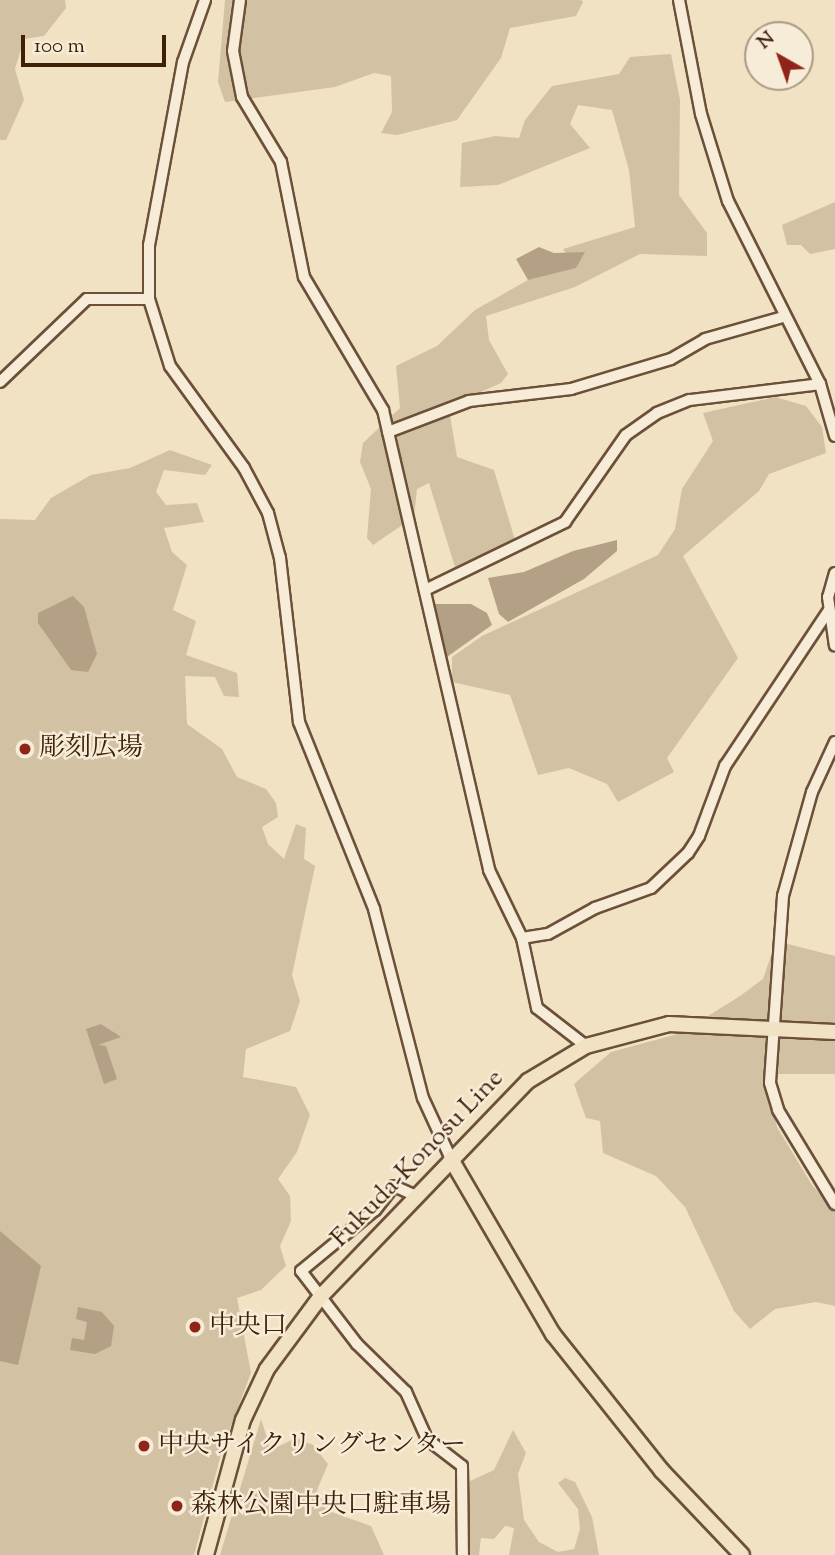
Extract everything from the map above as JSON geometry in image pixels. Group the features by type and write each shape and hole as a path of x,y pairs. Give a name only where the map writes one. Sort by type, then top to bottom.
{"main road":[{"name":"Fukuda-Konosu Line","path":"206,1555 255,1391 321,1296 414,1195 528,1081 586,1046 669,1024 775,1027 835,1032"},
{"path":"450,1159 553,1334 654,1462 742,1555"}],"street":[{"path":"205,0 183,62 149,245 149,299 170,366 244,468 268,513 280,558 299,722 316,775 374,909 423,1098 450,1159"},
{"path":"240,0 233,51 242,97 281,162 304,277 377,394 425,590 476,829 522,938 537,1008 586,1046"},
{"path":"679,0 710,150 783,317 820,384 835,436"},
{"path":"0,382 87,299 149,299"},
{"path":"388,432 469,401 571,389 783,317"},
{"path":"425,590 565,522 626,435 657,413 690,400 820,384"},
{"path":"835,573 829,610 835,646"},
{"path":"522,938 548,934 595,908 651,888 688,853 699,836 724,766 829,610"},
{"path":"835,742 812,792 783,896 773,1099 817,1183 835,1204"},
{"path":"414,1195 394,1186 375,1210 301,1271 358,1345 406,1392 427,1439 462,1466 463,1555"}],"shaded area":[{"path":"0,0 65,0 66,8 44,36 24,39 15,69 24,100 6,140 0,140"},
{"path":"225,0 583,2 576,16 510,28 501,58 457,120 397,135 381,133 392,112 391,76 374,73 335,87 225,102 218,82"},
{"path":"671,54 680,100 679,195 707,233 707,256 640,254 575,287 486,316 489,340 508,374 501,383 465,399 450,415 457,457 494,470 515,540 455,567 429,483 417,489 414,517 373,545 367,538 371,489 360,462 363,443 400,408 396,366 437,346 475,310 528,280 575,268 563,249 635,227 629,170 612,110 578,105 570,124 590,148 498,185 460,187 462,143 495,136 519,138 525,120 552,86 619,74 630,57"},
{"path":"835,202 835,249 810,254 801,245 787,245 782,225"},
{"path":"539,247 554,253 585,252 576,268 528,280 516,259"},
{"path":"775,397 806,406 822,427 826,453 769,474 759,491 683,556 738,658 667,758 674,772 618,802 607,784 569,768 538,775 510,695 452,682 452,657 482,636 658,555 675,529 682,489 713,441 703,413"},
{"path":"170,450 212,465 205,475 164,470 156,492 166,505 197,503 204,522 164,528 172,552 187,565 173,610 196,621 186,655 237,673 239,697 224,696 215,677 185,676 187,724 222,749 237,777 266,789 276,803 278,817 262,827 268,844 284,859 296,824 306,828 304,859 315,866 292,975 300,1001 290,1031 246,1049 243,1077 296,1087 310,1115 297,1152 278,1179 290,1196 291,1221 280,1246 286,1266 261,1290 237,1298 251,1373 223,1447 194,1555 0,1555 0,519 35,520 51,498 91,475 130,468"},
{"path":"617,540 617,551 584,579 508,622 499,614 488,578 524,572 573,551"},
{"path":"73,596 84,607 97,654 88,672 71,670 38,623 38,613"},
{"path":"435,604 471,604 487,613 492,625 444,659"},
{"path":"776,941 835,956 835,1074 765,1074 777,1127 812,1185 835,1210 835,1306 816,1302 775,1309 750,1329 734,1311 685,1207 656,1176 603,1153 600,1121 586,1118 574,1084 611,1052 681,1033 740,996 763,979"},
{"path":"101,1024 121,1037 98,1045 106,1046 117,1079 104,1084 86,1029"},
{"path":"0,1231 41,1266 18,1365 0,1361"},
{"path":"78,1307 102,1312 114,1326 111,1346 95,1354 70,1350 72,1338 84,1340 87,1322 76,1319"},
{"path":"261,1419 271,1450 296,1438 313,1445 328,1464 317,1490 326,1510 371,1526 384,1555 220,1555"},
{"path":"513,1430 526,1453 518,1474 524,1520 539,1542 558,1552 574,1549 580,1529 578,1509 558,1483 565,1478 575,1482 592,1517 599,1555 509,1555 514,1528 505,1526 494,1539 481,1538 479,1555 465,1555 470,1481 494,1470"}],"place":[{"name":"彫刻広場","path":"25,749"},
{"name":"中央口","path":"195,1327"},
{"name":"中央サイクリングセンター","path":"144,1446"},
{"name":"森林公園中央口駐車場","path":"177,1506"}]}
